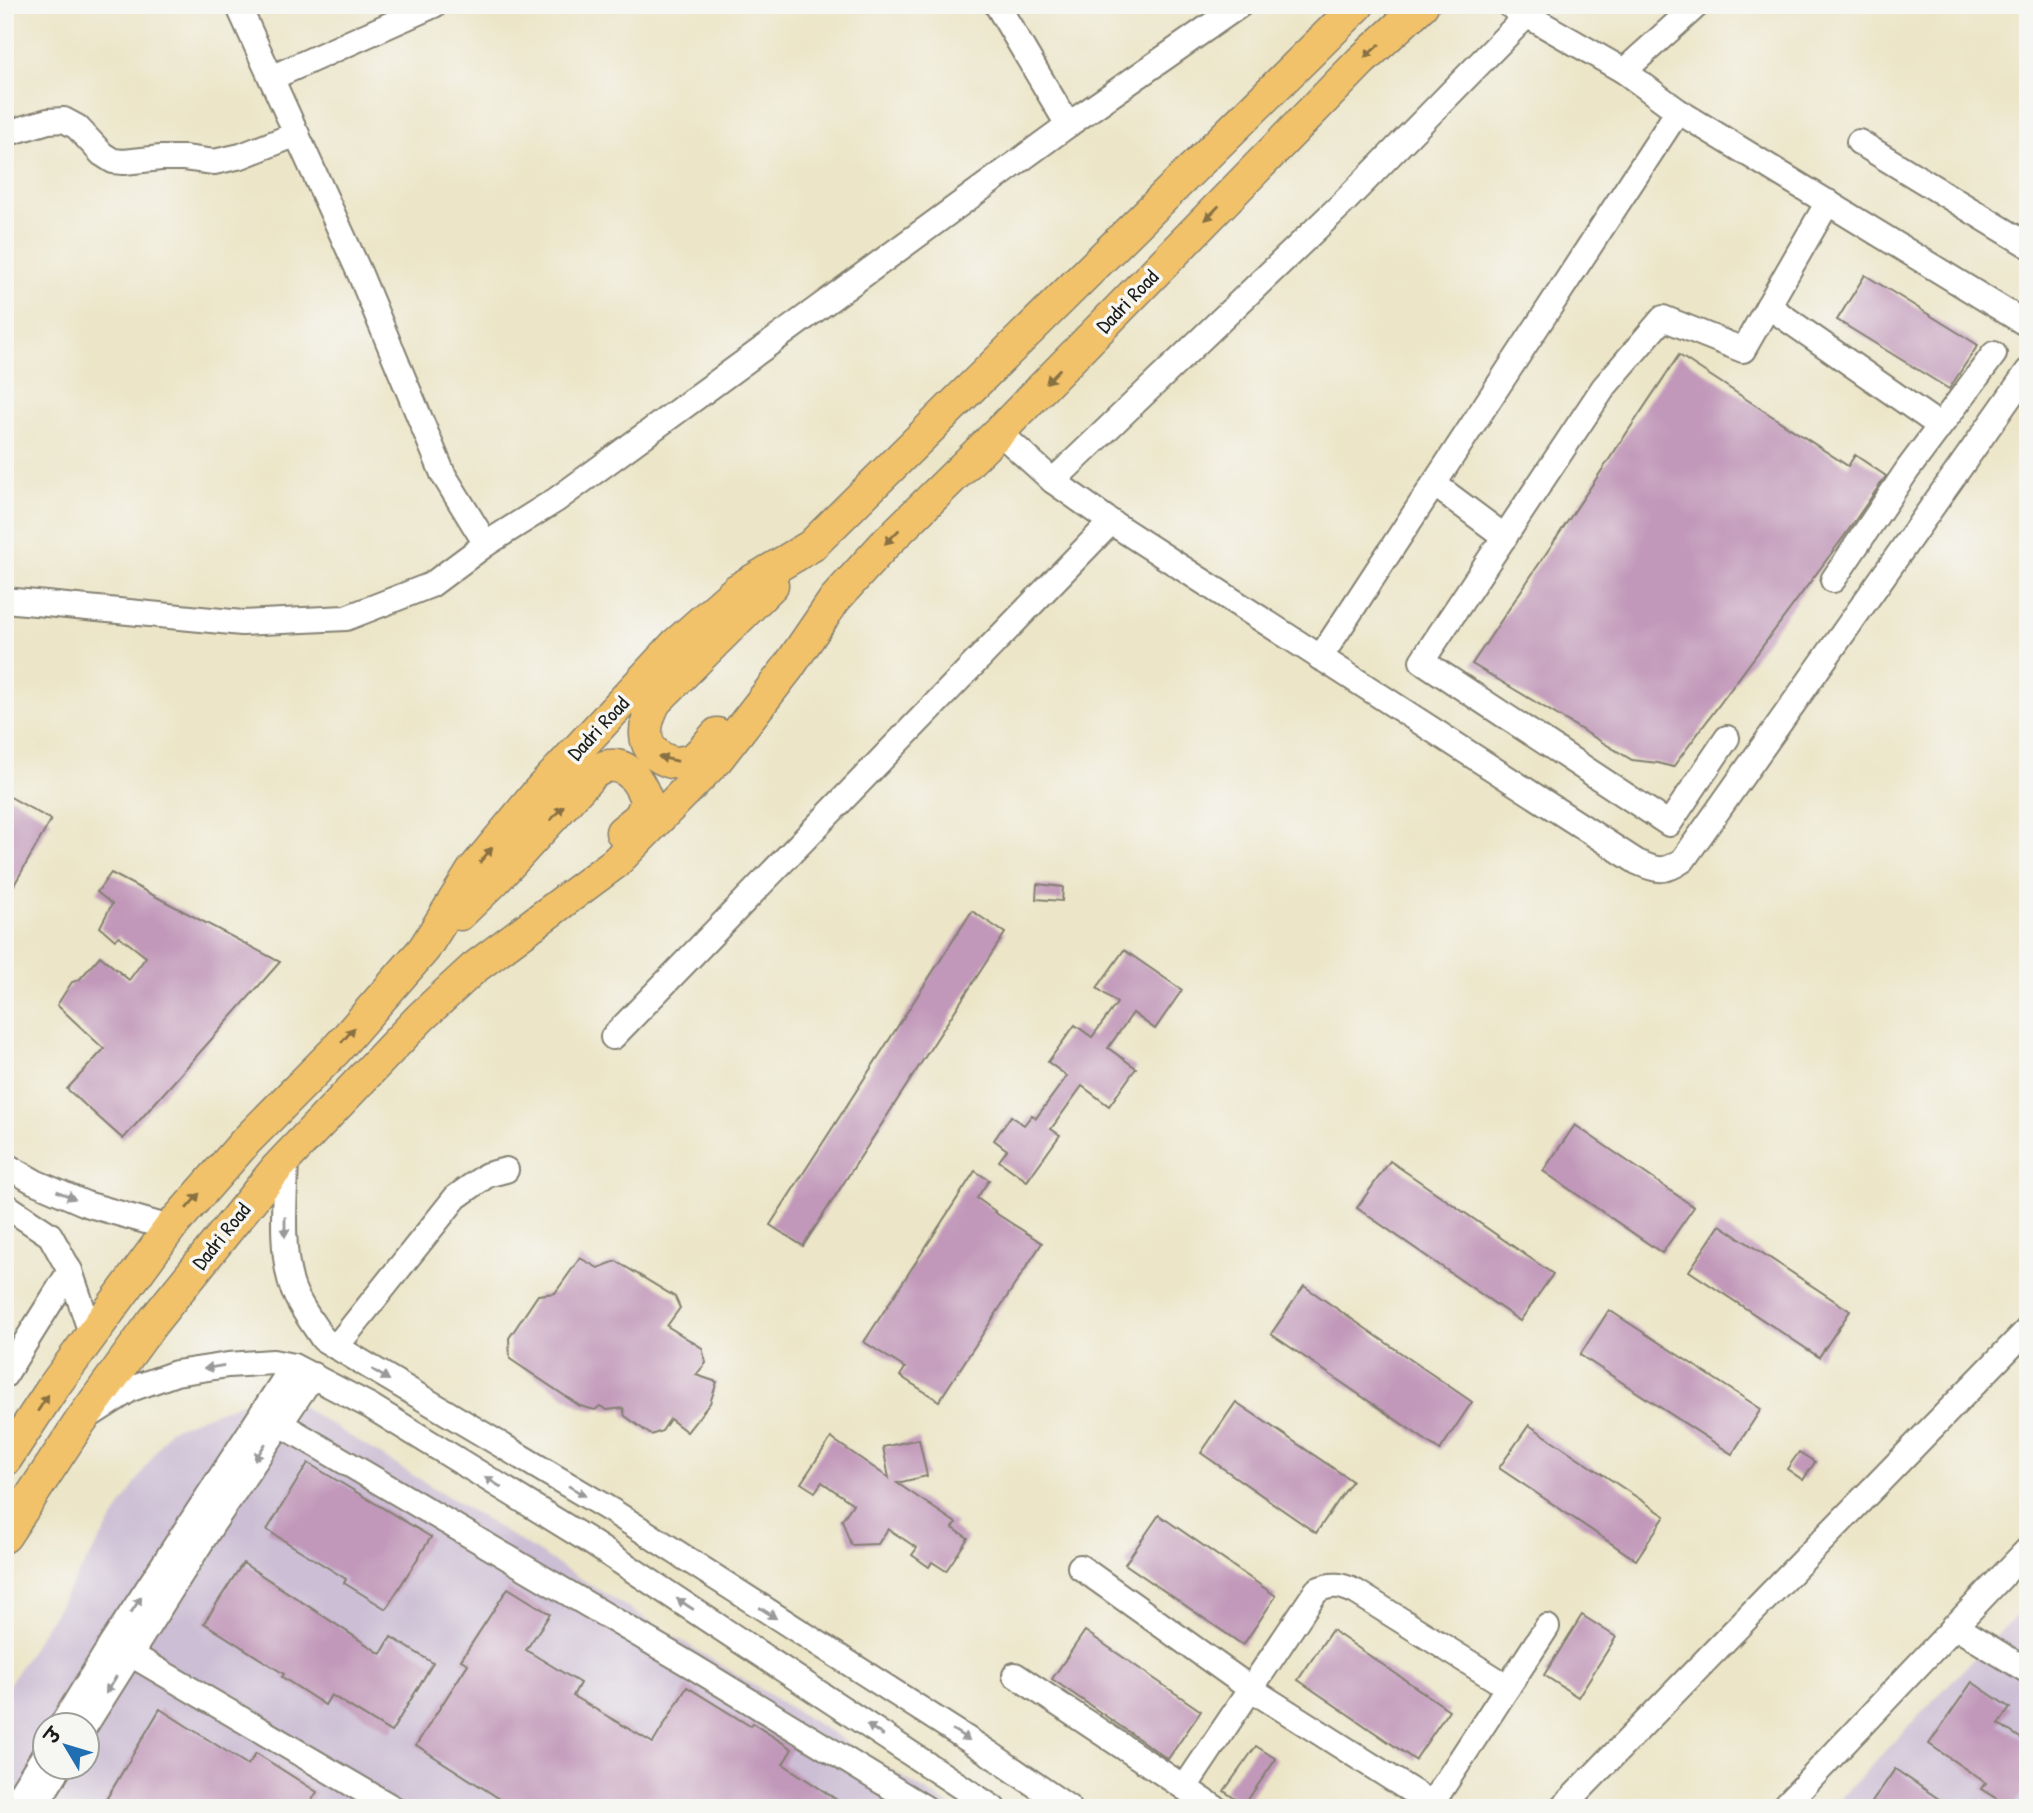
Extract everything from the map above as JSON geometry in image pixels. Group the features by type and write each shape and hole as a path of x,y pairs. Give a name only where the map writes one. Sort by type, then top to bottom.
{"main road":[{"name":"Dadri Road","path":"1358,5 655,702 647,718 646,740 656,756 675,763 694,758 729,722 769,668 884,545 999,432 1361,61 1422,5"},
{"name":"Dadri Road","path":"424,949 472,872 505,831 676,644 737,590 811,546"},
{"name":"Dadri Road","path":"474,968 615,863 717,759 787,669 835,599"},
{"name":"Dadri Road","path":"5,1460 54,1386 170,1228 246,1141 335,1051 424,949 496,879 593,774 608,766 622,768 636,777 647,802 640,817 545,896 421,1017 286,1159 152,1323 80,1422 5,1536"}],"street":[{"path":"238,5 360,274 443,474 486,544"},
{"path":"271,78 381,16 434,5"},
{"path":"997,5 1068,125"},
{"path":"5,600 242,623 346,618 432,585 486,544 556,500 1068,125 1240,5"},
{"path":"1624,71 1697,5"},
{"path":"1053,481 1342,204 1518,10 1624,71 1678,111 2028,325"},
{"path":"1320,658 1678,111"},
{"path":"5,134 48,121 64,120 77,127 102,154 113,160 124,162 184,158 214,162 242,156 297,134"},
{"path":"1859,142 2028,245"},
{"path":"1727,738 1669,824 1422,661 1604,387 1662,318 1743,350 1828,202"},
{"path":"1768,306 1940,426"},
{"path":"1833,580 1908,469 1994,354"},
{"path":"999,432 1053,481 1111,522 1637,862 1654,869 1670,869 1683,860 2028,371"},
{"path":"1434,484 1505,537"},
{"path":"613,1037 1111,522"},
{"path":"286,1159 285,1246 291,1284 323,1339 612,1511 989,1753 1069,1808"},
{"path":"5,1165 86,1204 170,1228"},
{"path":"336,1347 456,1197 487,1175 506,1170"},
{"path":"5,1205 50,1235 70,1271 92,1336"},
{"path":"5,1375 70,1271"},
{"path":"1562,1808 2028,1329"},
{"path":"80,1422 131,1389 176,1373 228,1365 282,1363 303,1371 370,1406 586,1539 993,1808"},
{"path":"72,1712 121,1648 303,1371"},
{"path":"411,1431 429,1403"},
{"path":"270,1418 692,1666 925,1808"},
{"path":"1783,1808 2028,1549"},
{"path":"1080,1567 1251,1689 1431,1806 1547,1628"},
{"path":"1185,1787 1317,1590 1329,1585 1340,1585 1356,1592 1508,1687"},
{"path":"1954,1626 2028,1671"},
{"path":"91,1712 121,1648"},
{"path":"121,1648 380,1804"},
{"path":"1016,1675 1215,1808"},
{"path":"11,1808 32,1774"},
{"path":"34,1808 51,1782"}],"shaded area":[{"path":"275,1390 953,1808 5,1808 5,1691 169,1430"},
{"path":"2028,1603 2028,1808 1831,1808 1920,1714"}],"building":[{"path":"1865,275 1978,345 1949,389 1837,320"},
{"path":"1679,355 1848,466 1855,455 1886,476 1673,767 1632,760 1472,664"},
{"path":"5,794 51,820 5,901"},
{"path":"111,873 280,962 123,1139 67,1089 104,1049 57,1005 72,982 79,980 100,956 129,980 146,957 119,936 115,940 100,927 112,904 97,892"},
{"path":"1037,884 1063,887 1062,901 1036,899"},
{"path":"972,911 1005,933 803,1246 770,1225"},
{"path":"1124,950 1182,990 1155,1029 1133,1013 1108,1048 1136,1068 1109,1106 1082,1086 1051,1129 1060,1135 1027,1181 999,1161 1007,1150 994,1140 1011,1116 1024,1125 1032,1115 1036,1118 1067,1076 1048,1062 1075,1025 1092,1037 1117,1003 1097,988"},
{"path":"1575,1125 1694,1207 1662,1253 1543,1171"},
{"path":"1390,1161 1553,1274 1520,1321 1357,1208"},
{"path":"975,1171 989,1180 977,1198 1042,1243 939,1401 900,1376 905,1368 864,1342"},
{"path":"1720,1225 1850,1311 1819,1357 1689,1271"},
{"path":"580,1258 598,1268 616,1261 675,1297 680,1308 667,1326 702,1348 706,1363 696,1375 717,1382 710,1403 687,1432 670,1419 662,1431 651,1435 625,1416 623,1408 607,1410 600,1406 595,1410 580,1406 510,1359 509,1338 538,1295 555,1293"},
{"path":"1304,1286 1472,1402 1440,1450 1271,1334"},
{"path":"1609,1310 1761,1409 1732,1454 1580,1355"},
{"path":"1236,1402 1352,1481 1316,1533 1201,1453"},
{"path":"1529,1425 1665,1516 1636,1560 1499,1468"},
{"path":"831,1438 889,1478 883,1447 919,1439 927,1476 897,1483 956,1523 953,1528 968,1538 946,1571 932,1562 929,1567 912,1555 917,1548 888,1529 878,1544 851,1545 842,1520 853,1504 822,1482 815,1492 801,1483"},
{"path":"1799,1452 1815,1462 1803,1480 1787,1469"},
{"path":"308,1463 431,1537 386,1609 344,1583 346,1579 267,1530"},
{"path":"1159,1515 1276,1596 1243,1645 1125,1564"},
{"path":"243,1563 381,1654 391,1637 433,1663 391,1732 331,1695 325,1705 282,1677 284,1674 204,1623"},
{"path":"508,1588 550,1614 526,1650 580,1683 573,1696 653,1743 687,1687 792,1749 783,1764 849,1808 514,1808 416,1745 468,1664 461,1660"},
{"path":"1582,1615 1616,1637 1578,1697 1544,1675"},
{"path":"1332,1630 1449,1710 1415,1760 1298,1680"},
{"path":"1085,1631 1201,1711 1168,1759 1052,1679"},
{"path":"1972,1682 2010,1708 1999,1724 2028,1743 2028,1784 2012,1808 1982,1789 1986,1783 1929,1744"},
{"path":"160,1709 248,1765 256,1753 317,1792 307,1808 101,1808"},
{"path":"1256,1746 1276,1759 1244,1805 1224,1791"},
{"path":"1895,1769 1952,1808 1868,1808"}]}
